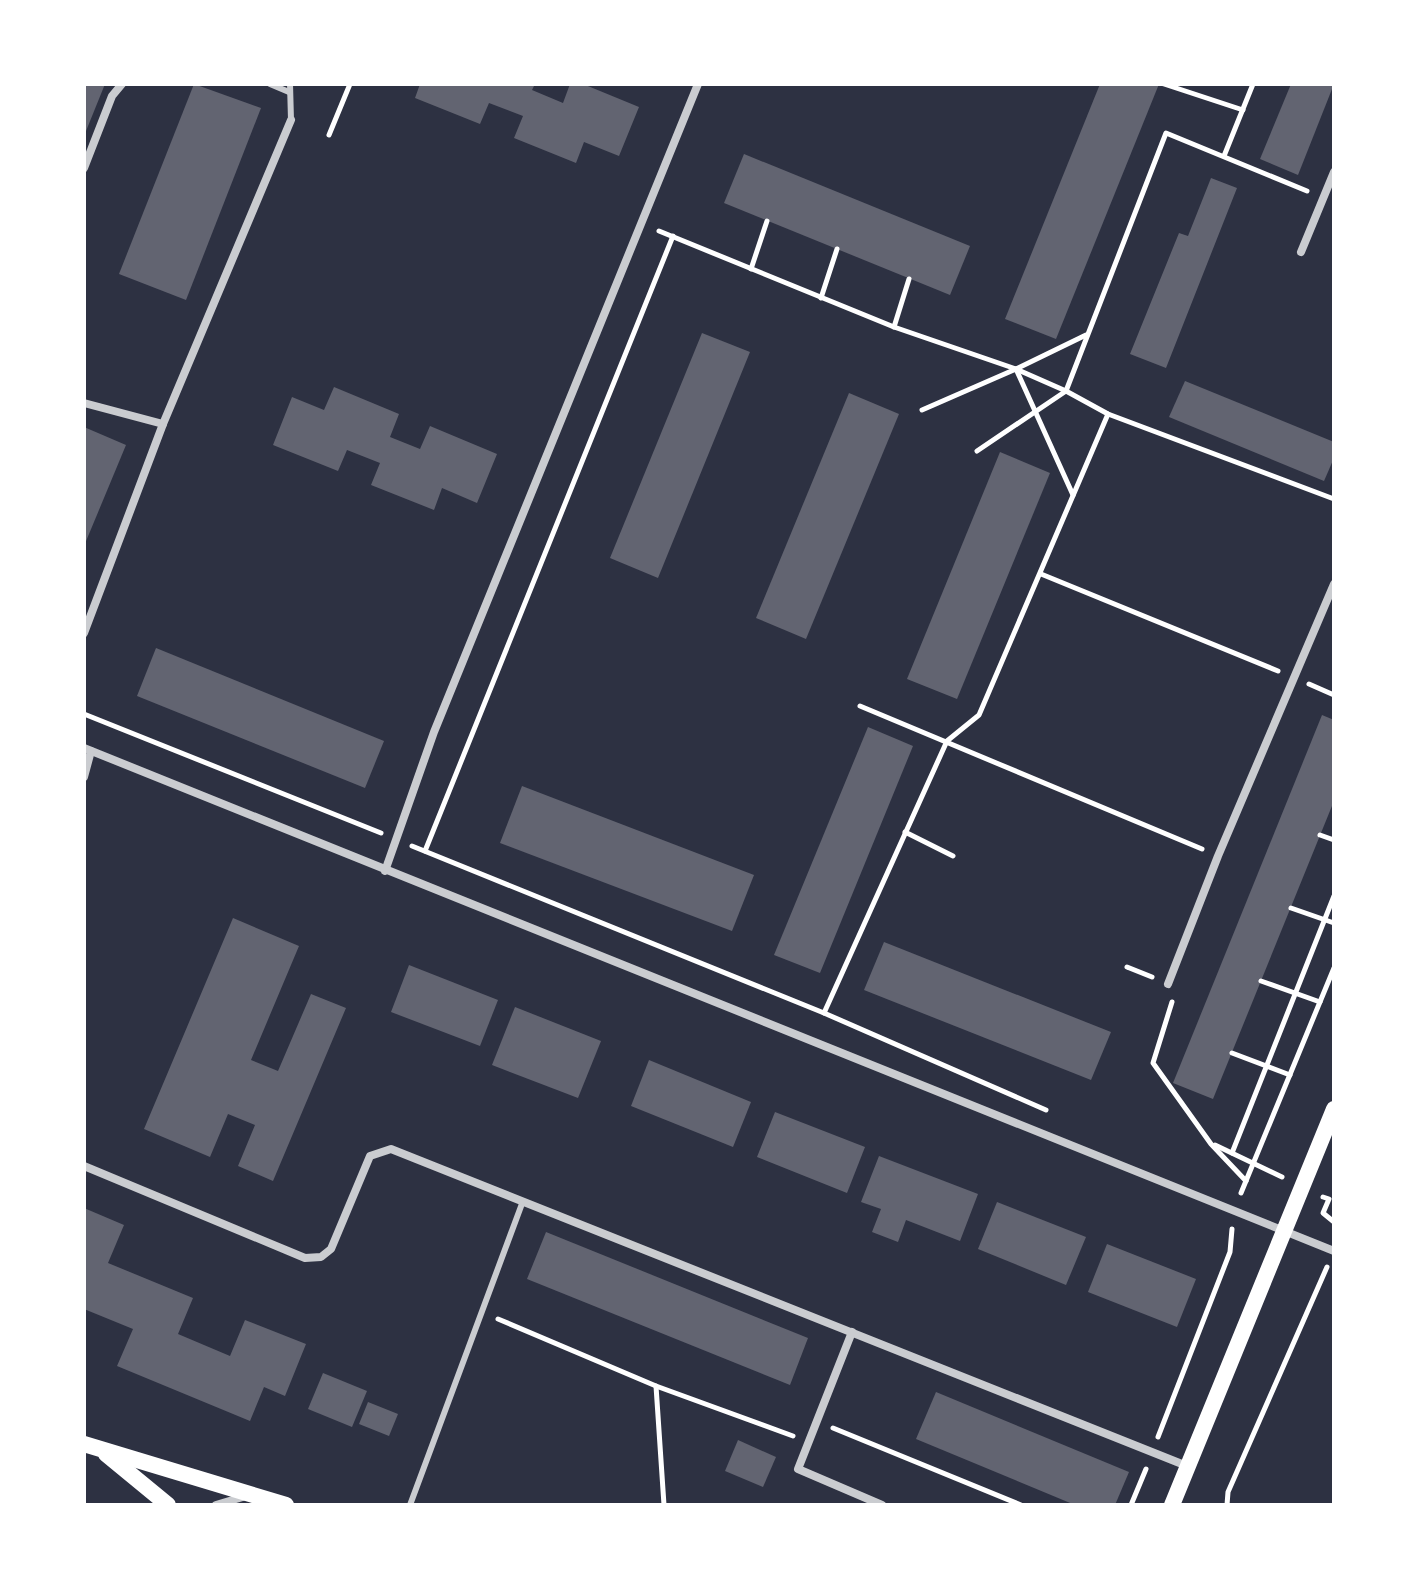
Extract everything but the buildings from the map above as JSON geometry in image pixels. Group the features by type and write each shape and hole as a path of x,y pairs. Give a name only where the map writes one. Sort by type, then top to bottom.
{"main road":[{"path":"1172,1505 1334,1109"},
{"path":"91,1446 286,1505"},
{"path":"91,1446 168,1505"}],"street":[{"path":"84,168 112,96 122,84"},
{"path":"385,871 434,732 698,84"},
{"path":"84,633 163,424 291,120"},
{"path":"1301,252 1334,172"},
{"path":"84,403 163,424"},
{"path":"1173,986 1218,856 1334,584"},
{"path":"84,777 88,750 1334,1251"},
{"path":"84,1166 305,1258 321,1257 331,1249 370,1156 391,1149 1187,1466"},
{"path":"852,1332 798,1469 882,1505"},
{"path":"216,1505 255,1494"}],"lane":[{"path":"270,84 290,88 291,120"},
{"path":"410,1505 523,1201"}],"path":[{"path":"329,135 350,84"},
{"path":"1164,84 1243,110"},
{"path":"1224,156 1253,84"},
{"path":"977,451 1066,391 1166,133 1323,198"},
{"path":"751,269 767,221"},
{"path":"641,224 894,327 1016,369 1108,414 1334,499"},
{"path":"673,236 425,852 824,1013 1058,1116"},
{"path":"821,298 837,249"},
{"path":"894,327 909,279"},
{"path":"922,410 1087,334"},
{"path":"1016,369 1074,496"},
{"path":"824,1013 947,741 979,715 1108,414"},
{"path":"1041,574 1334,695"},
{"path":"860,706 1218,856"},
{"path":"84,714 396,839"},
{"path":"905,832 953,856"},
{"path":"1320,835 1334,840"},
{"path":"1232,1153 1334,896"},
{"path":"1291,908 1334,923"},
{"path":"869,916 877,920"},
{"path":"1127,967 1158,980"},
{"path":"1131,1505 1230,1252 1233,1212 1334,968"},
{"path":"1261,981 1320,1002"},
{"path":"1173,986 1153,1063 1211,1144 1246,1181"},
{"path":"1232,1053 1290,1075"},
{"path":"1211,1144 1254,1163"},
{"path":"1227,1505 1228,1492 1334,1251"},
{"path":"480,1312 656,1386 809,1442"},
{"path":"656,1386 664,1505"},
{"path":"818,1422 1021,1505"}]}
